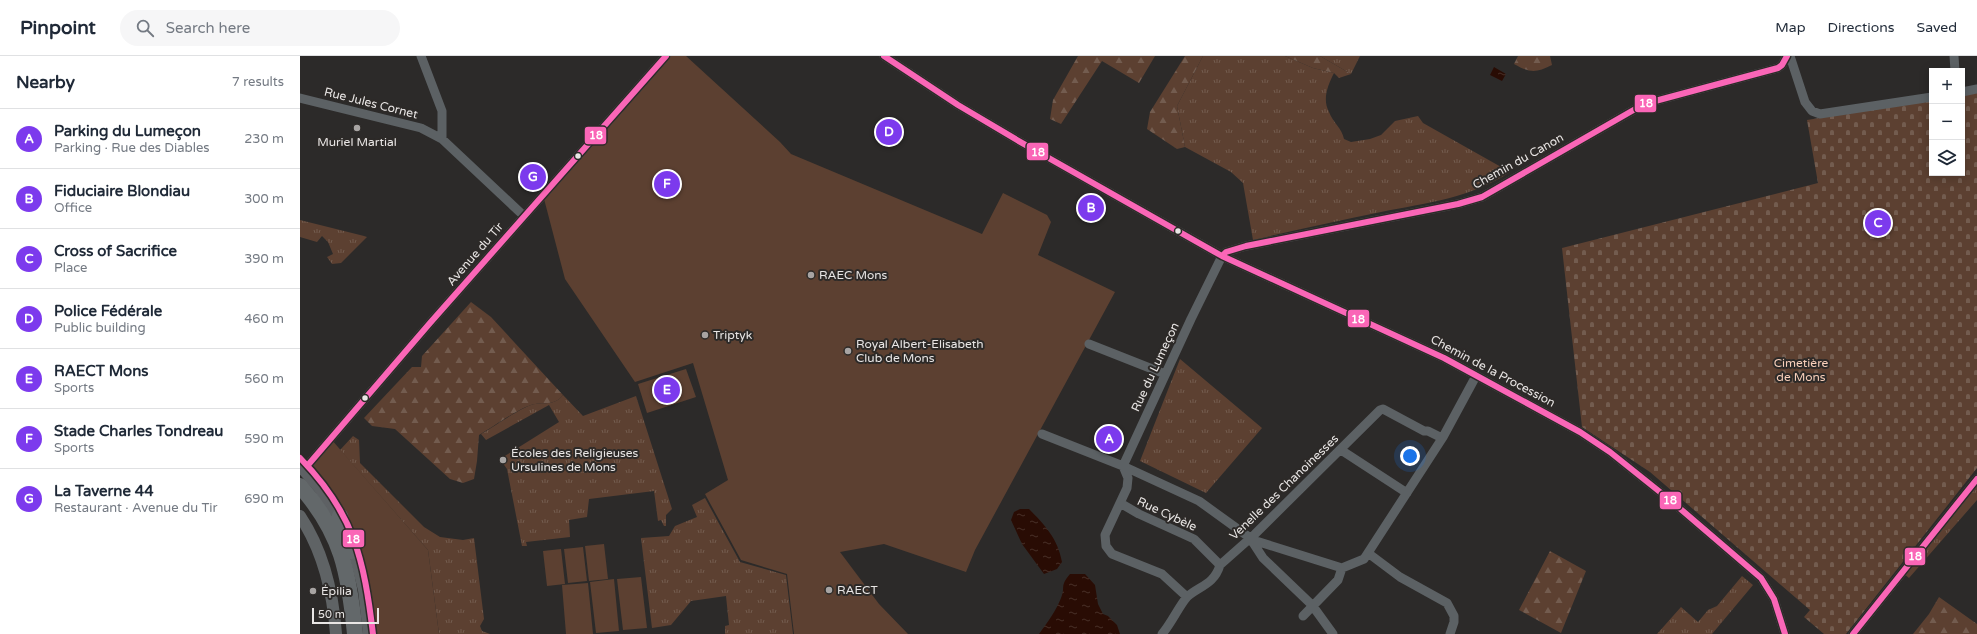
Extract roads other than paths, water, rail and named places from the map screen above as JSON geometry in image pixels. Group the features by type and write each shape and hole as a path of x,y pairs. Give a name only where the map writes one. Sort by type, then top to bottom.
{"highway":[{"path":"300,486 326,519 344,560 353,608 355,634"},
{"path":"340,516 355,563 356,582 353,608"}],"main road":[{"path":"301,466 320,487 340,516"}],"street":[{"path":"421,56 442,111 442,139"},
{"name":"Avenue du Tir","path":"301,466 308,465 430,323 666,56"},
{"name":"Chemin de la Procession","path":"884,56 958,105 1010,136 1222,256 1444,358 1580,432 1610,452 1691,517 1760,578 1769,589 1774,599 1785,634"},
{"path":"1954,56 1955,68"},
{"path":"1789,58 1808,108 1820,114 1929,97"},
{"name":"Chemin du Canon","path":"1222,256 1226,252 1239,248 1458,204 1482,196 1644,104 1778,68 1789,58"},
{"path":"1965,91 1977,89"},
{"name":"Rue Jules Cornet","path":"300,98 421,128 442,139 524,216"},
{"name":"Rue du Lumeçon","path":"1123,466 1165,374 1222,256"},
{"path":"1089,344 1165,374"},
{"path":"1042,434 1123,466 1199,501 1250,538 1342,568 1364,559 1442,438 1476,376"},
{"name":"Venelle des Chanoinesses","path":"1163,634 1187,597 1203,588 1218,572 1220,565 1341,450 1371,417 1384,409 1424,431 1428,431 1442,438"},
{"path":"1341,450 1407,493"},
{"path":"1123,466 1128,478 1127,488 1105,535 1106,546 1112,554 1162,574 1187,597"},
{"path":"1853,634 1977,479"},
{"name":"Rue Cybèle","path":"1120,503 1139,514 1194,539 1220,565"},
{"path":"300,516 306,525 326,568 334,605 336,634"},
{"path":"340,516 354,544 364,590 369,634"},
{"path":"1250,538 1263,558 1312,605 1334,634"},
{"path":"1368,553 1400,577 1447,603 1454,616 1454,622 1450,634"},
{"path":"1303,616 1312,605 1338,580 1342,568"}],"water":[{"path":"1494,67 1506,74 1502,81 1490,75"},
{"path":"1020,509 1029,509 1054,539 1062,562 1057,569 1044,574 1022,544 1011,520 1014,512"},
{"path":"1070,574 1085,574 1095,585 1098,604 1103,614 1108,616 1117,625 1120,634 1039,634 1057,608 1064,584"}],"place":[{"name":"Muriel Martial","path":"357,128"},
{"name":"Police Fédérale","path":"889,132"},
{"name":"La Taverne 44","path":"533,177"},
{"name":"Stade Charles Tondreau","path":"667,184"},
{"name":"Fiduciaire Blondiau","path":"1091,208"},
{"name":"Cross of Sacrifice","path":"1878,223"},
{"name":"RAEC Mons","path":"811,275"},
{"name":"Triptyk","path":"705,335"},
{"name":"Royal Albert-Elisabeth Club de Mons","path":"848,351"},
{"name":"RAECT Mons","path":"667,390"},
{"name":"Parking du Lumeçon","path":"1109,439"},
{"name":"Écoles des Religieuses Ursulines de Mons","path":"503,460"},
{"name":"RAECT","path":"829,590"},
{"name":"Épilia","path":"313,591"}],"park label":[{"name":"Cimetière de Mons","path":"1801,370"}]}
